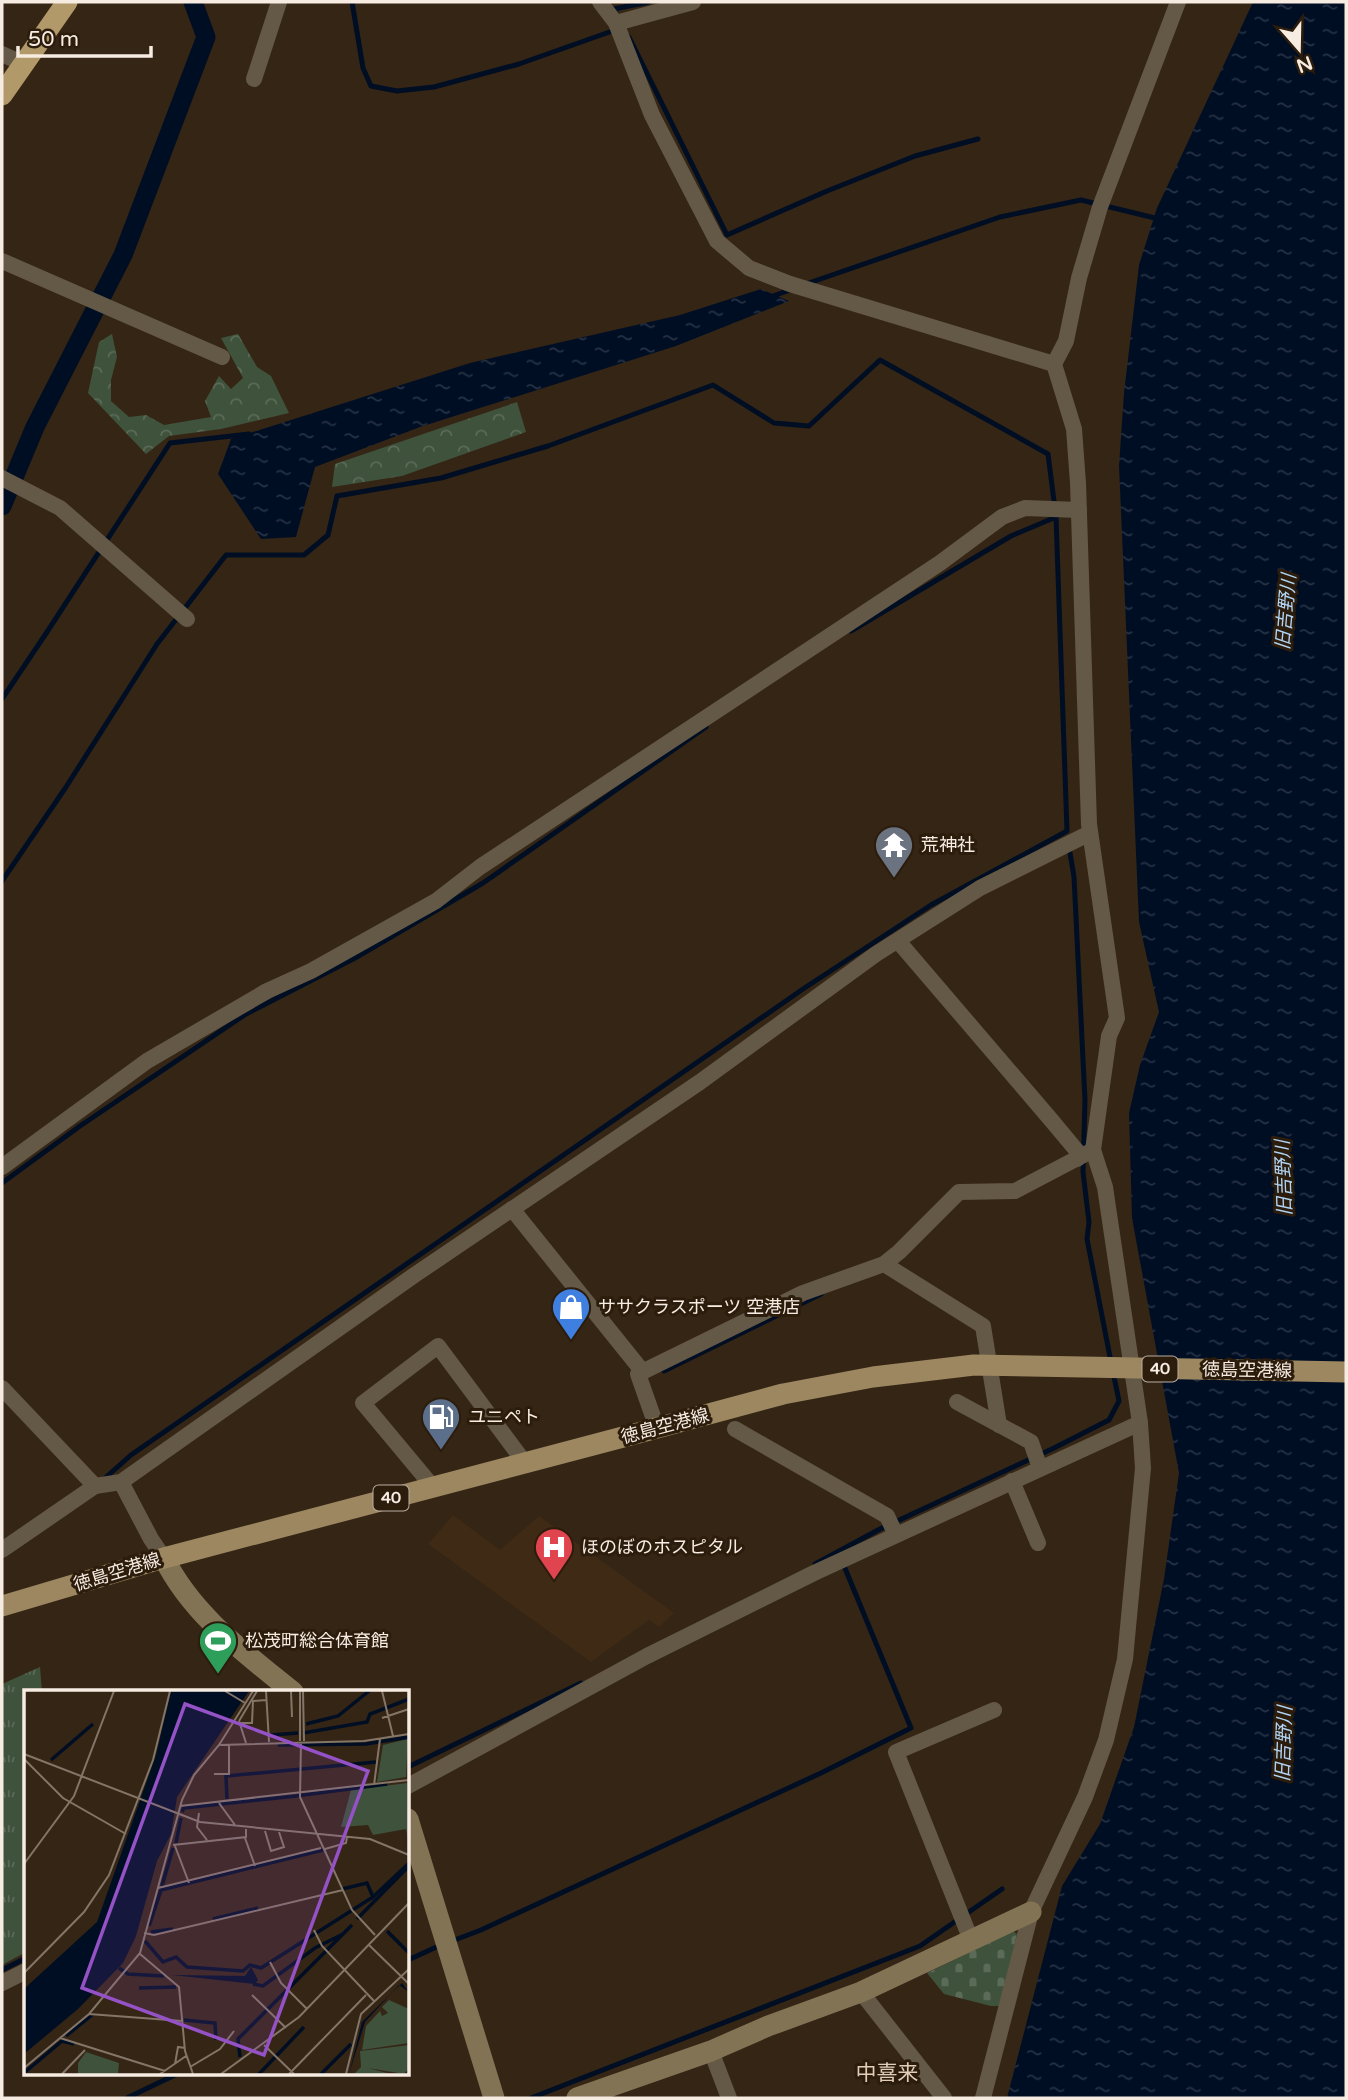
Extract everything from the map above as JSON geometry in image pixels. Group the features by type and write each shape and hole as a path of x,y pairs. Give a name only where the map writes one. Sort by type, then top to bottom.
{"highway":[{"path":"2,95 67,2"}],"main road":[{"name":"徳島空港線","path":"2,1606 164,1558 525,1462 796,1392 873,1377 974,1365 1346,1372"}],"street":[{"path":"254,79 279,2"},
{"path":"600,2 616,23 652,115 717,241 750,268 790,284 1054,365"},
{"path":"616,23 693,2"},
{"path":"983,2098 1031,1912 1085,1797 1106,1740 1125,1659 1143,1468 1140,1423 1105,1187 1093,1150 1109,1036 1117,1018 1090,833 1074,429 1054,365 1066,341 1079,278 1100,206 1178,2"},
{"path":"2,54 24,64"},
{"path":"2,261 222,357"},
{"path":"2,478 60,508 187,619"},
{"path":"2,1167 147,1061 267,991 311,971 436,901 480,867 940,563 1002,517 1025,508 1079,510"},
{"path":"2,1550 95,1486 121,1482 512,1209 700,1082 876,954 980,888 1090,833"},
{"path":"898,941 1077,1151 1077,1159"},
{"path":"657,1428 638,1374 803,1293 884,1264 959,1192 1015,1191 1093,1150"},
{"path":"512,1209 643,1372"},
{"path":"884,1264 983,1326 999,1424"},
{"path":"433,1487 363,1404 438,1346 525,1462"},
{"path":"2,1388 95,1486"},
{"path":"957,1402 1031,1442 1040,1468"},
{"path":"410,1785 659,1650 814,1573 1140,1423"},
{"path":"735,1429 887,1516 896,1535"},
{"path":"1012,1481 1038,1543"},
{"path":"121,1482 172,1574 216,1629 291,1690"},
{"path":"971,1941 896,1752 994,1710"},
{"path":"410,1825 494,2098"},
{"path":"577,2098 711,2051 768,2026 861,1992 1031,1912"},
{"path":"2,1983 24,1972"},
{"path":"861,1992 944,2098"},
{"path":"711,2051 729,2098"}],"shaded area":[{"name":"ほのぼのホスピタル","path":"453,1515 500,1550 539,1516 674,1613 659,1627 649,1620 591,1662 428,1544"}],"green space":[{"path":"112,334 117,357 111,380 111,401 129,417 146,415 164,425 211,417 205,401 219,376 231,389 243,378 221,338 238,334 257,367 271,376 289,413 221,429 169,436 146,454 88,393 99,342"},
{"path":"517,402 526,432 402,476 332,487 335,464"},
{"path":"40,1667 42,1690 24,1690 24,1953 2,1965 2,1684"},
{"path":"1013,1931 1017,1934 1001,2006 944,1994 927,1973"}],"water":[{"name":"旧吉野川","path":"1253,2 1346,2 1346,2098 1007,2098 1062,1886 1100,1824 1134,1727 1164,1579 1179,1473 1132,1218 1129,1113 1140,1065 1159,1012 1139,922 1119,466 1124,393 1139,265 1157,208"},
{"path":"761,289 789,301 676,346 420,427 315,467 296,537 261,539 218,474 231,439 470,363 680,315"}],"waterway":[{"path":"2,506 35,427 123,255 206,37 193,2"},
{"path":"352,2 363,68 371,86 397,91 434,87 519,64 618,29"},
{"path":"616,13 614,9 649,2"},
{"path":"629,37 727,235 915,156 978,139"},
{"path":"806,284 1000,217 1081,200 1159,219"},
{"path":"770,297 790,290"},
{"path":"2,881 66,787 157,644 226,555 304,555 328,535 337,496 441,478 548,446 713,385 774,423 809,426 880,360 1048,454 1056,517 1067,831 931,905 803,989 131,1455 104,1479"},
{"path":"2,699 170,443 249,434"},
{"path":"851,631 1011,536 1056,517"},
{"path":"2,1183 80,1126 246,1014 355,958 483,883 706,727"},
{"path":"1069,847 1074,877 1085,1100 1083,1172 1089,1222 1087,1239 1111,1362"},
{"path":"664,1371 821,1294"},
{"path":"815,1564 880,1529 1109,1420 1119,1401 1113,1372"},
{"path":"452,1941 821,1773 911,1728 842,1561"},
{"path":"410,1766 581,1683"},
{"path":"531,2098 920,1946 1002,1889"},
{"path":"410,1959 443,1944"},
{"path":"2,1970 24,1959"},
{"path":"127,2098 173,2076"}],"place":[{"name":"荒神社","path":"894,879"},
{"name":"ササクラスポーツ 空港店","path":"571,1341"},
{"name":"ユニペト","path":"441,1451"},
{"name":"ほのぼのホスピタル","path":"554,1581"},
{"name":"松茂町総合体育館","path":"218,1675"}],"district":[{"name":"中喜来","path":"887,2073"}]}
